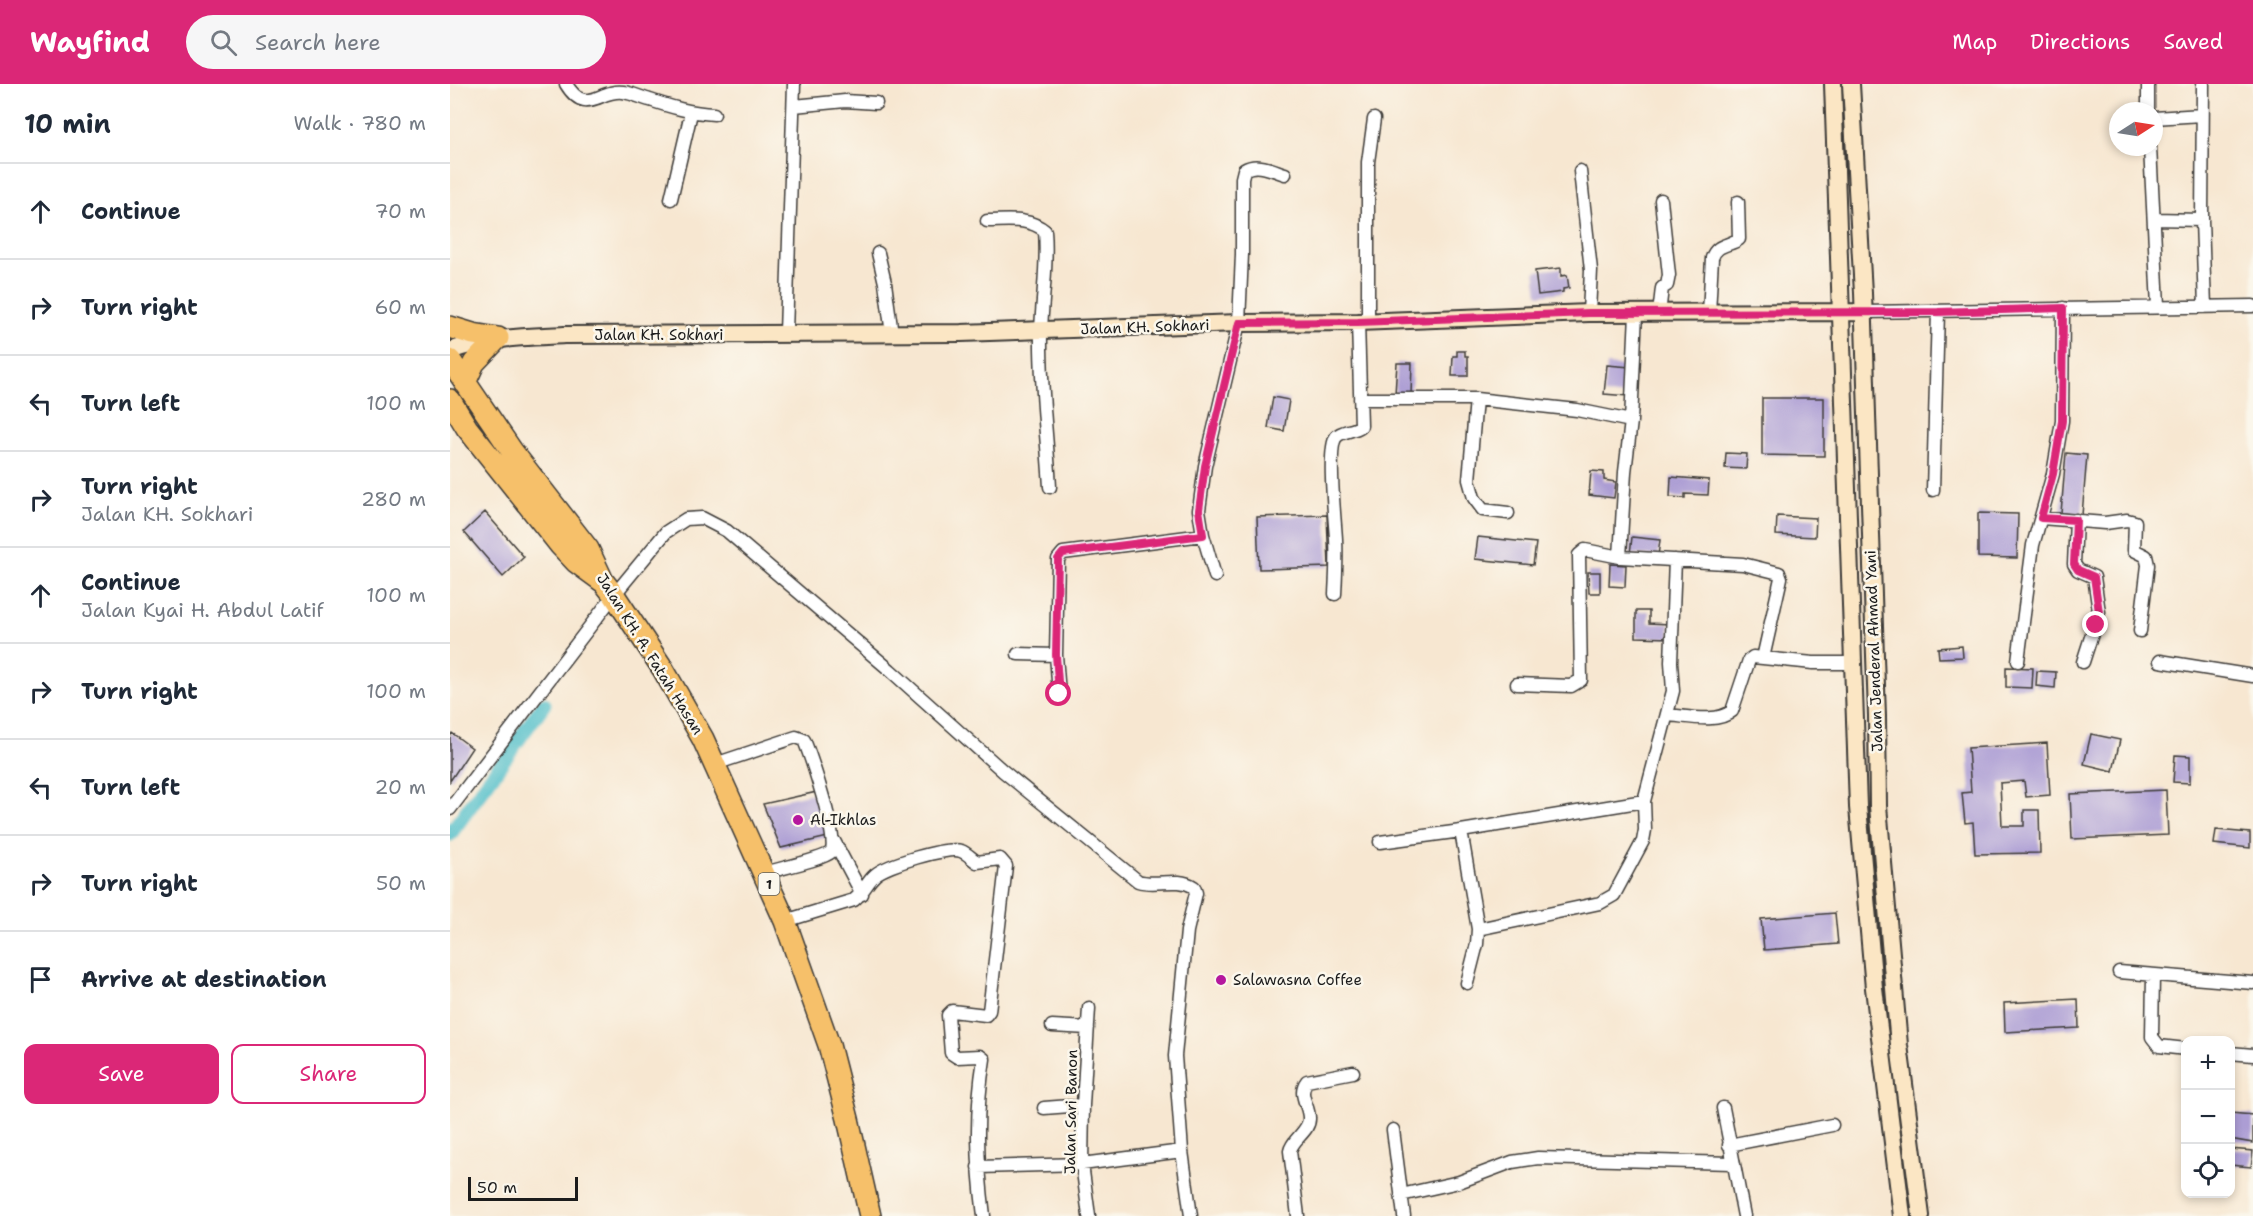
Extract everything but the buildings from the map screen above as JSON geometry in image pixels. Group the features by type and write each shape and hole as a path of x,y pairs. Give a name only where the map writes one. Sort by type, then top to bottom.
{"highway":[{"path":"450,327 498,338"},
{"path":"465,383 474,363 498,338"},
{"name":"Jalan KH. A. Fatah Hasan","path":"450,360 512,451 588,549 608,588 663,669 715,764 785,921 829,1045 870,1216"},
{"name":"1","path":"450,400 459,423 560,545 576,562 608,588"}],"main road":[{"name":"Jalan Jenderal Ahmad Yani","path":"1833,84 1858,807 1874,987 1902,1216"},
{"name":"Jalan Jenderal Ahmad Yani","path":"1851,84 1863,312 1878,806 1899,1045 1921,1216"},
{"name":"Jalan KH. Sokhari","path":"450,351 472,343 498,338 1041,331 1589,313 1863,312"},
{"path":"1858,807 1878,806"}],"street":[{"path":"566,84 571,93 580,100 593,100 622,92 691,113 714,114"},
{"path":"786,333 794,84"},
{"path":"2148,84 2148,102"},
{"path":"2203,84 2202,220 2205,308"},
{"path":"794,106 845,101 876,103"},
{"path":"670,199 691,113"},
{"path":"2163,117 2202,115"},
{"path":"1335,594 1336,541 1332,453 1335,438 1342,432 1356,430 1361,426 1368,162 1374,119"},
{"path":"2150,156 2158,306"},
{"path":"1215,576 1203,535 1199,510 1205,466 1239,323 1244,170 1259,166 1285,174"},
{"path":"1580,171 1591,270 1589,313"},
{"path":"1659,314 1660,292 1667,285 1669,275 1661,200"},
{"path":"1709,313 1714,252 1724,244 1739,239 1738,202"},
{"path":"2154,219 2202,220"},
{"path":"987,221 1028,221 1045,231 1041,331 1050,487"},
{"path":"878,254 885,283 892,334"},
{"path":"1863,312 2253,306"},
{"path":"2019,661 2029,566 2053,474 2062,421 2063,308"},
{"path":"1933,490 1938,312"},
{"path":"1620,557 1625,472 1631,421 1636,314"},
{"path":"1360,399 1476,399 1576,410 1631,421"},
{"path":"1476,399 1469,480 1474,498 1483,510 1508,513"},
{"path":"450,809 608,588 666,532 686,519 702,518 727,531 899,678 1002,771 1138,881 1150,883 1180,881 1194,886 1196,893 1187,931 1175,1056 1182,1151 1191,1216"},
{"path":"2041,518 2105,523 2127,520 2134,522 2134,550 2146,556 2148,565 2140,631"},
{"path":"2076,520 2074,564 2078,570 2094,577 2099,612 2082,662"},
{"path":"1059,694 1056,655 1058,559 1063,553 1203,535"},
{"path":"1517,684 1571,686 1581,680 1579,555 1585,550 1620,557 1743,564 1779,573 1781,578 1763,658"},
{"path":"1478,929 1600,903 1614,896 1643,841 1646,830 1644,801 1674,679 1671,662 1675,560"},
{"path":"1018,654 1056,655"},
{"path":"1667,715 1717,717 1728,715 1732,711 1749,660 1753,657 1813,663 1854,663"},
{"path":"2160,661 2253,676"},
{"path":"715,764 796,737 802,738 834,841 862,894"},
{"path":"1380,842 1644,801"},
{"path":"1461,831 1478,929 1477,944 1467,983"},
{"path":"765,873 825,856 831,852 834,841"},
{"path":"785,921 854,900 862,894 875,874 926,853 947,850 962,851 977,862 1000,859 1006,866 988,1011 986,1015 952,1011 948,1015 951,1053 957,1057 980,1056 984,1059 977,1098 978,1167 984,1216"},
{"path":"2119,972 2253,983"},
{"path":"2153,976 2152,1037 2159,1046 2181,1048"},
{"name":"Jalan Sari Banon","path":"1089,1008 1082,1164 1089,1216"},
{"path":"1052,1026 1088,1028"},
{"path":"2235,1053 2253,1055"},
{"path":"1298,1216 1290,1152 1294,1141 1308,1125 1310,1119 1302,1090 1307,1081 1353,1072"},
{"path":"1044,1107 1083,1106"},
{"path":"1723,1108 1744,1216"},
{"path":"1729,1145 1832,1125"},
{"path":"1393,1130 1404,1216"},
{"path":"978,1167 1082,1164 1182,1151"},
{"path":"1401,1195 1459,1182 1512,1162 1538,1158 1732,1163"}],"waterway":[{"path":"450,834 544,704"}],"place":[{"name":"Al-Ikhlas","path":"798,820"},
{"name":"Salawasna Coffee","path":"1221,980"}],"route":[{"path":"1059,694 1056,655 1058,559 1063,553 1203,535 1199,510 1205,466 1239,323 1358,322 1589,313 1938,312 2063,308 2062,421 2053,474 2041,518 2076,520 2074,564 2078,570 2094,577 2099,612 2096,625"}]}
